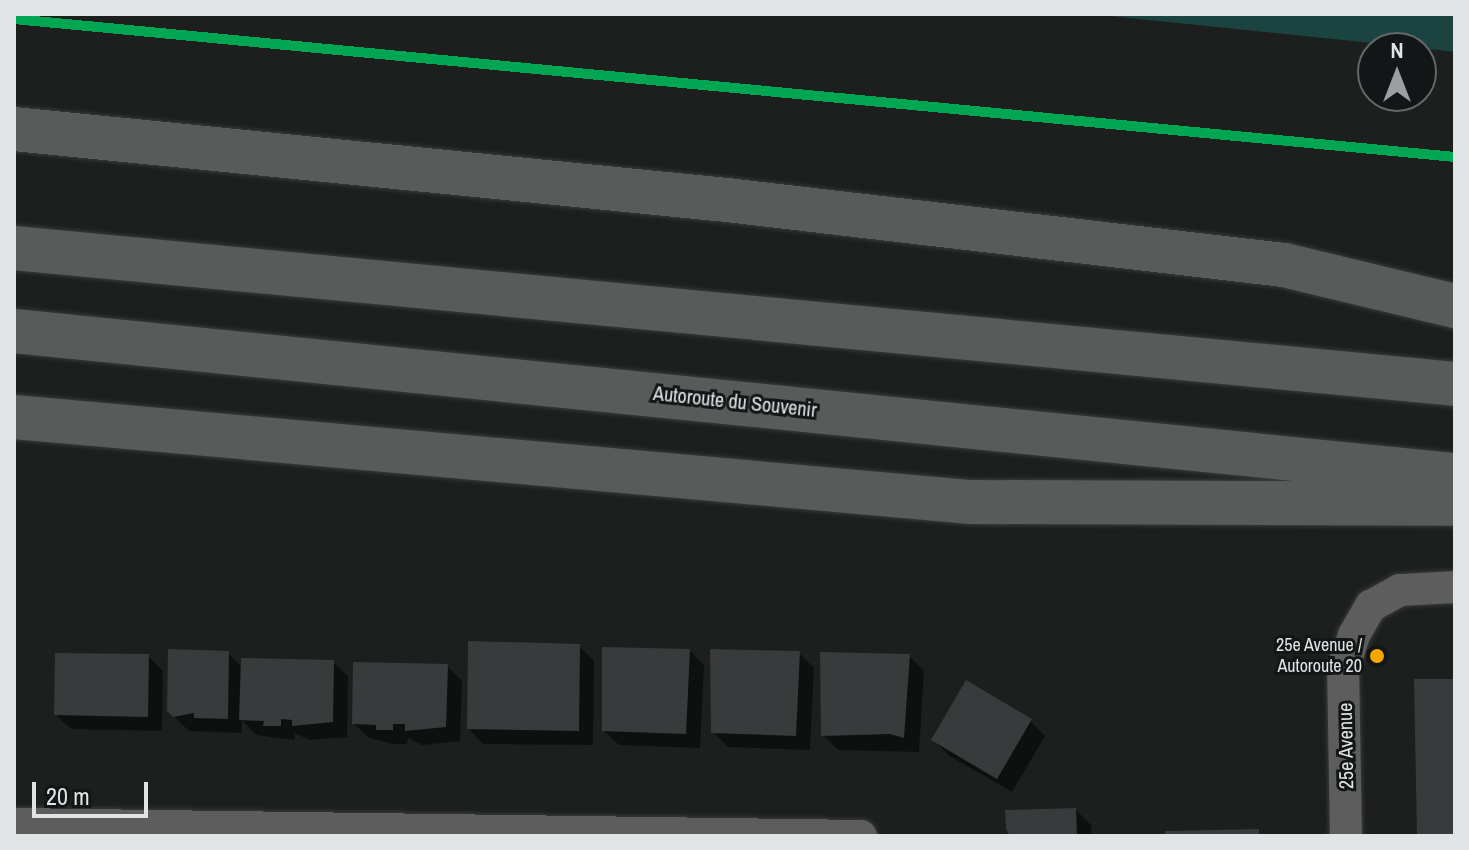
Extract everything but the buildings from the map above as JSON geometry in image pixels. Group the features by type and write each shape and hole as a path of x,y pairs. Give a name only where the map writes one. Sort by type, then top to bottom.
{"highway":[{"path":"14,129 742,201 1284,265 1455,306"},
{"path":"14,248 1455,384"},
{"name":"Autoroute du Souvenir","path":"14,331 1455,475"},
{"path":"14,417 1030,505 1455,504"},
{"path":"14,438 229,438"}],"street":[{"name":"25e Avenue","path":"1346,836 1343,669 1354,635 1371,606 1400,590 1455,587"},
{"path":"14,824 861,836"}],"shaded area":[{"path":"1091,14 1455,14 1455,52 1437,50 1437,32 1357,32 1357,41"}],"transit line":[{"path":"14,19 1455,157"}],"place":[{"name":"25e Avenue / Autoroute 20","path":"1377,656"}]}
